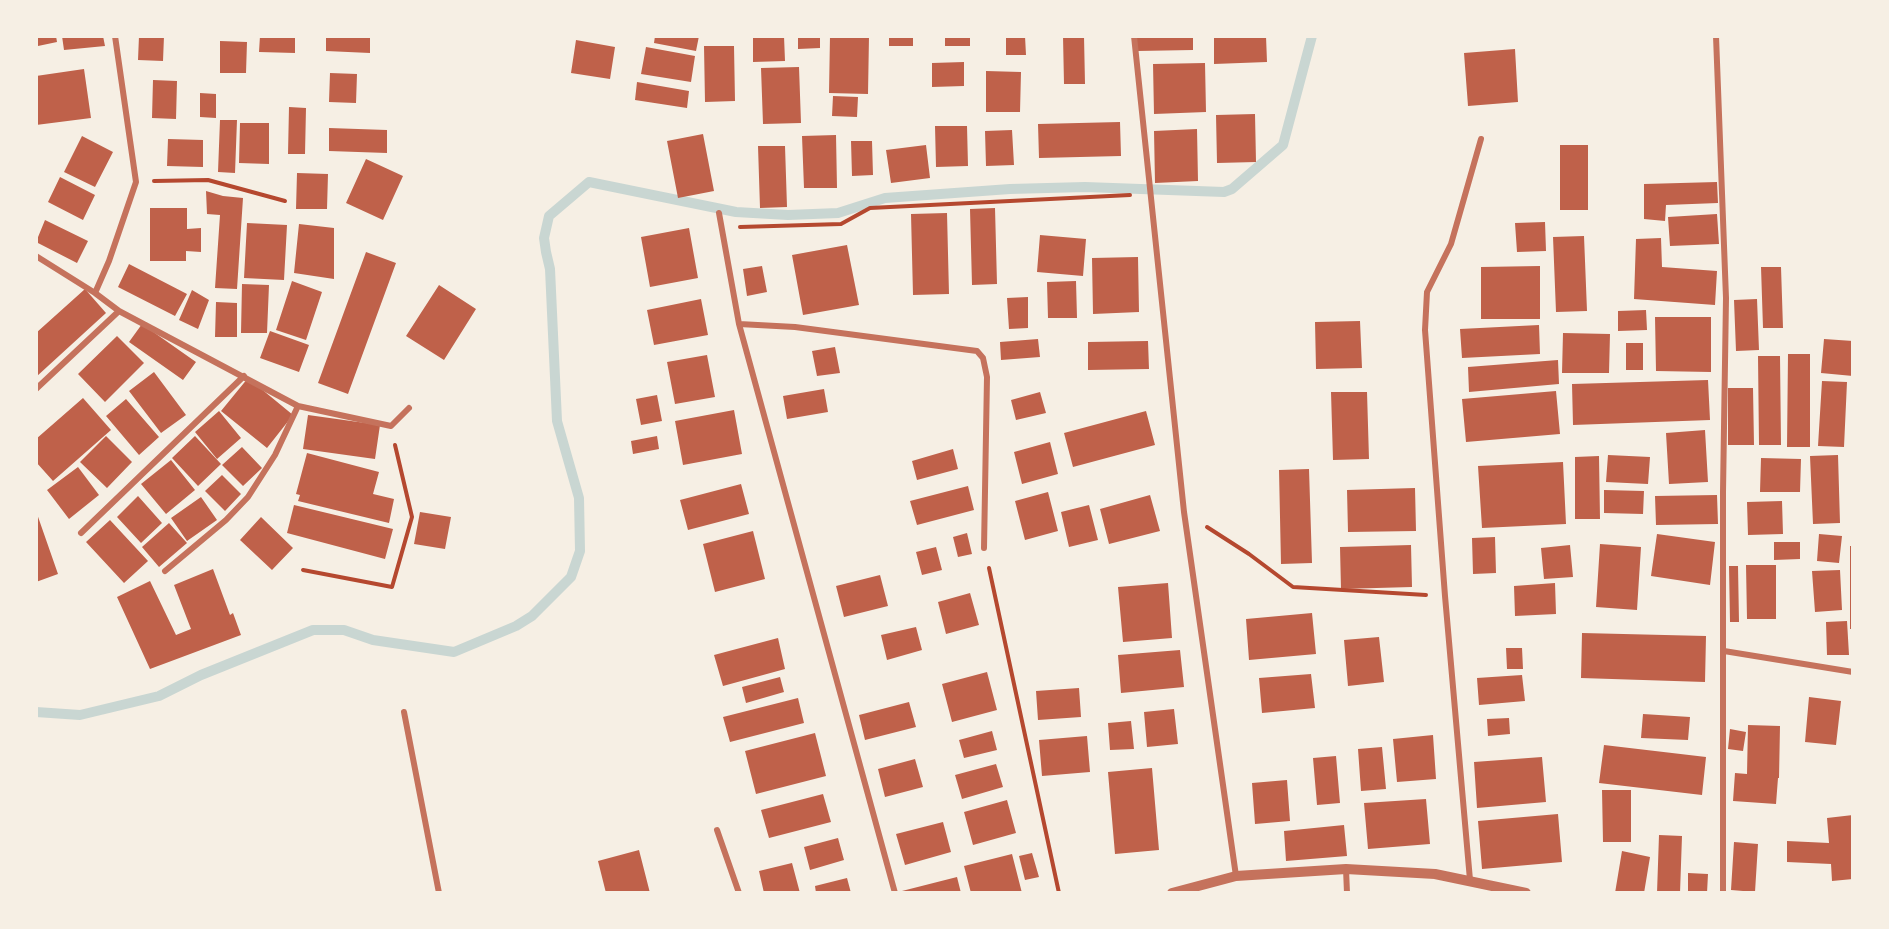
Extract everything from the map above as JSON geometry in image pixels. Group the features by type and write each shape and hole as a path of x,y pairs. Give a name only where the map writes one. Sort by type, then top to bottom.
{"street":[{"path":"95,293 109,261 136,182 115,36"},
{"path":"1134,36 1184,513 1236,876"},
{"path":"1716,36 1726,298 1723,492 1723,893"},
{"path":"1470,880 1425,330 1427,292 1451,244 1481,139"},
{"path":"719,213 739,324 895,893"},
{"path":"36,256 95,293 118,311 298,406 391,426 409,408"},
{"path":"36,389 118,311"},
{"path":"739,324 795,327 977,351 983,358 987,377 984,548"},
{"path":"81,533 244,376"},
{"path":"165,571 226,520 248,497 275,455 298,406"},
{"path":"1724,651 1853,672"},
{"path":"404,712 440,893"},
{"path":"717,830 739,893"},
{"path":"1346,869 1347,893"},
{"path":"1172,893 1236,876 1346,869 1436,874 1526,893"}],"path":[{"path":"136,182 208,180 285,201"},
{"path":"721,228 841,224 870,208 1150,194"},
{"path":"303,570 392,587 412,517 391,426"},
{"path":"1184,513 1249,554 1293,586 1445,596"},
{"path":"984,548 1059,893"}],"building":[{"path":"37,36 56,36 57,42 38,46"},
{"path":"62,36 103,36 105,46 64,50"},
{"path":"139,36 164,36 163,61 138,60"},
{"path":"260,36 295,36 295,53 259,52"},
{"path":"326,36 370,36 370,53 326,51"},
{"path":"655,36 699,36 696,51 654,43"},
{"path":"753,36 784,36 785,61 753,62"},
{"path":"798,36 820,36 820,48 798,49"},
{"path":"830,36 869,36 868,94 829,93"},
{"path":"889,36 913,36 913,46 889,46"},
{"path":"945,36 970,36 970,46 945,46"},
{"path":"1006,36 1025,36 1026,55 1006,55"},
{"path":"1063,36 1084,36 1085,84 1064,84"},
{"path":"1136,36 1193,36 1193,50 1137,51"},
{"path":"1214,36 1266,36 1267,62 1214,64"},
{"path":"576,40 615,47 610,79 571,73"},
{"path":"220,41 247,42 246,73 220,73"},
{"path":"704,46 734,46 735,101 705,102"},
{"path":"646,47 695,56 691,82 641,74"},
{"path":"1515,49 1518,102 1468,106 1464,53"},
{"path":"964,62 964,86 932,87 932,63"},
{"path":"1205,63 1206,112 1154,114 1153,64"},
{"path":"799,67 801,123 763,124 761,68"},
{"path":"84,69 91,118 36,125 36,76"},
{"path":"986,71 1021,72 1020,112 986,112"},
{"path":"330,73 357,74 356,103 329,102"},
{"path":"153,80 177,81 176,119 152,118"},
{"path":"637,82 689,91 687,108 635,100"},
{"path":"200,93 216,94 216,118 200,117"},
{"path":"833,96 858,97 857,117 832,116"},
{"path":"289,107 306,108 305,154 288,154"},
{"path":"1255,114 1256,162 1217,163 1216,115"},
{"path":"220,120 237,120 235,173 218,172"},
{"path":"1120,122 1121,156 1039,158 1038,124"},
{"path":"240,123 269,123 269,164 239,163"},
{"path":"935,126 967,126 968,166 936,167"},
{"path":"329,128 387,130 387,153 329,151"},
{"path":"1197,129 1198,181 1155,183 1154,131"},
{"path":"1012,130 1014,165 986,166 985,131"},
{"path":"703,134 714,191 678,198 667,141"},
{"path":"836,135 837,188 804,188 802,136"},
{"path":"82,136 113,152 95,187 64,172"},
{"path":"168,139 203,140 203,167 167,166"},
{"path":"851,141 872,141 873,175 852,176"},
{"path":"926,145 930,178 891,183 886,150"},
{"path":"1560,145 1588,145 1588,210 1560,210"},
{"path":"758,146 785,146 787,207 760,208"},
{"path":"366,159 403,176 383,220 346,203"},
{"path":"297,173 328,174 327,209 296,209"},
{"path":"60,177 95,195 83,220 48,202"},
{"path":"1717,182 1718,203 1666,205 1665,221 1644,219 1644,184"},
{"path":"206,191 243,198 237,289 215,288 220,215 207,214"},
{"path":"150,208 187,208 187,229 201,228 201,252 186,251 186,261 150,261"},
{"path":"995,208 997,284 972,285 970,209"},
{"path":"947,213 949,294 913,295 911,214"},
{"path":"1717,214 1719,244 1670,246 1668,217"},
{"path":"45,220 88,241 77,263 36,242"},
{"path":"1545,222 1546,251 1517,252 1515,223"},
{"path":"247,223 287,225 284,280 244,278"},
{"path":"299,224 334,228 334,279 294,273"},
{"path":"689,228 698,278 650,287 641,237"},
{"path":"1040,235 1086,239 1083,276 1037,272"},
{"path":"1584,236 1587,311 1556,312 1553,237"},
{"path":"1661,238 1662,267 1717,271 1715,305 1634,299 1636,239"},
{"path":"847,245 859,305 803,315 792,255"},
{"path":"366,252 396,263 348,394 318,383"},
{"path":"1138,257 1139,312 1093,314 1092,258"},
{"path":"129,264 187,294 175,316 118,287"},
{"path":"762,266 767,292 747,296 743,269"},
{"path":"1540,266 1540,319 1481,319 1481,267"},
{"path":"1761,267 1781,267 1783,328 1763,328"},
{"path":"292,281 322,292 306,340 276,330"},
{"path":"1076,281 1077,318 1048,318 1047,282"},
{"path":"242,284 269,285 267,333 241,333"},
{"path":"439,285 476,309 444,360 406,336"},
{"path":"85,289 106,313 36,377 36,333"},
{"path":"192,290 209,300 198,329 179,320"},
{"path":"1028,297 1028,328 1009,329 1007,298"},
{"path":"701,299 708,335 654,345 647,310"},
{"path":"1757,299 1759,350 1736,351 1734,300"},
{"path":"216,302 237,303 237,337 215,337"},
{"path":"1646,310 1647,330 1618,331 1618,311"},
{"path":"1655,317 1711,317 1711,372 1656,371"},
{"path":"1360,321 1362,368 1316,369 1315,322"},
{"path":"142,324 196,362 183,380 129,342"},
{"path":"1539,325 1540,354 1462,358 1460,329"},
{"path":"270,331 309,345 299,372 260,358"},
{"path":"1563,333 1610,334 1609,373 1562,373"},
{"path":"117,336 144,363 105,402 78,374"},
{"path":"1038,339 1040,357 1001,360 1000,342"},
{"path":"1824,339 1853,341 1853,376 1821,373"},
{"path":"1148,341 1149,369 1088,370 1088,342"},
{"path":"1626,343 1643,343 1643,370 1626,370"},
{"path":"835,347 840,373 817,376 812,351"},
{"path":"1788,354 1810,354 1810,447 1787,447"},
{"path":"707,355 715,397 675,404 667,362"},
{"path":"1758,356 1780,356 1781,445 1759,445"},
{"path":"1558,360 1559,384 1469,392 1468,367"},
{"path":"154,372 186,415 161,433 129,391"},
{"path":"248,378 293,415 267,448 221,411"},
{"path":"1708,380 1710,420 1573,425 1572,384"},
{"path":"1822,381 1847,382 1844,447 1818,446"},
{"path":"1728,388 1753,388 1754,445 1728,445"},
{"path":"824,389 828,412 787,419 783,396"},
{"path":"1556,391 1560,434 1466,442 1462,399"},
{"path":"1040,392 1046,413 1016,420 1011,400"},
{"path":"1331,392 1367,392 1369,459 1333,460"},
{"path":"657,395 662,421 641,425 636,399"},
{"path":"83,398 111,430 53,481 36,462 36,439"},
{"path":"126,399 159,437 139,455 106,416"},
{"path":"734,410 742,454 683,465 675,421"},
{"path":"219,411 241,438 217,459 195,432"},
{"path":"1146,411 1155,445 1073,467 1064,433"},
{"path":"308,415 380,425 375,459 303,449"},
{"path":"1705,430 1708,482 1669,484 1666,433"},
{"path":"106,436 132,462 107,488 80,462"},
{"path":"195,436 221,464 198,486 172,458"},
{"path":"657,436 659,449 633,454 631,441"},
{"path":"1050,442 1058,474 1022,484 1014,452"},
{"path":"242,447 262,468 243,486 222,465"},
{"path":"953,449 958,469 917,480 912,461"},
{"path":"307,453 379,472 373,494 394,499 389,523 298,501 300,495 296,494"},
{"path":"1608,455 1650,457 1648,484 1606,482"},
{"path":"1838,455 1840,523 1813,524 1810,456"},
{"path":"1599,456 1600,519 1575,519 1575,457"},
{"path":"1761,458 1801,459 1800,492 1760,492"},
{"path":"171,460 195,490 166,514 141,484"},
{"path":"1563,462 1566,524 1482,528 1478,466"},
{"path":"78,467 99,495 69,519 47,490"},
{"path":"1309,469 1312,563 1281,564 1279,470"},
{"path":"222,475 241,494 225,511 205,491"},
{"path":"741,484 749,514 688,530 680,500"},
{"path":"968,486 974,510 917,525 910,501"},
{"path":"1415,488 1416,531 1348,532 1347,490"},
{"path":"1604,490 1644,491 1643,514 1604,513"},
{"path":"1048,492 1058,531 1025,540 1015,501"},
{"path":"1150,495 1160,531 1109,544 1100,509"},
{"path":"1717,495 1718,524 1656,525 1655,496"},
{"path":"138,496 162,523 141,543 117,517"},
{"path":"201,497 217,520 187,541 171,518"},
{"path":"1782,501 1783,534 1748,535 1747,502"},
{"path":"294,505 393,529 385,559 287,533"},
{"path":"1089,505 1098,540 1069,547 1061,512"},
{"path":"36,511 58,574 36,582"},
{"path":"420,512 451,517 445,549 414,544"},
{"path":"261,517 293,548 272,570 240,540"},
{"path":"110,520 148,561 124,583 86,542"},
{"path":"169,523 187,543 159,567 142,547"},
{"path":"753,531 765,579 715,592 703,544"},
{"path":"967,533 972,554 958,557 953,537"},
{"path":"1657,534 1715,542 1710,585 1651,576"},
{"path":"1819,534 1842,536 1839,563 1817,561"},
{"path":"1495,537 1496,573 1473,574 1472,538"},
{"path":"1774,542 1800,542 1800,559 1774,560"},
{"path":"1600,544 1641,547 1637,610 1596,607"},
{"path":"1411,545 1412,587 1341,589 1340,547"},
{"path":"1570,545 1573,577 1544,579 1541,548"},
{"path":"1850,546 1853,546 1853,629 1850,629"},
{"path":"936,547 942,570 922,575 916,552"},
{"path":"1746,565 1776,565 1776,619 1747,619"},
{"path":"1729,566 1738,566 1739,622 1730,622"},
{"path":"213,569 230,615 233,613 241,635 150,669 117,597 150,581 176,635 191,629 174,585"},
{"path":"1840,570 1842,610 1815,612 1812,571"},
{"path":"880,575 888,606 844,617 836,586"},
{"path":"1168,583 1172,638 1123,642 1118,587"},
{"path":"1555,583 1556,614 1515,616 1514,586"},
{"path":"970,593 979,625 946,634 938,602"},
{"path":"1312,613 1316,654 1249,660 1246,619"},
{"path":"1847,621 1849,655 1827,655 1826,622"},
{"path":"916,627 922,650 887,660 881,635"},
{"path":"1582,633 1706,636 1705,682 1581,678"},
{"path":"1379,637 1384,682 1348,686 1344,640"},
{"path":"778,638 785,669 723,686 714,655"},
{"path":"1506,648 1522,648 1523,669 1507,669"},
{"path":"1180,650 1184,687 1121,693 1118,655"},
{"path":"987,672 997,710 952,722 942,684"},
{"path":"1311,674 1315,708 1262,713 1259,678"},
{"path":"1522,675 1525,701 1479,705 1477,678"},
{"path":"780,677 784,692 746,703 742,687"},
{"path":"1079,688 1081,717 1038,720 1036,691"},
{"path":"1809,697 1841,701 1836,745 1805,742"},
{"path":"798,698 804,723 730,742 723,717"},
{"path":"909,702 916,727 865,740 859,715"},
{"path":"1174,709 1178,744 1147,747 1144,712"},
{"path":"1643,714 1690,717 1688,740 1641,738"},
{"path":"1509,718 1510,734 1488,736 1487,719"},
{"path":"1131,721 1134,749 1110,750 1108,723"},
{"path":"1748,725 1780,726 1776,804 1733,801 1735,773 1747,774"},
{"path":"1730,729 1746,732 1743,751 1728,749"},
{"path":"992,731 997,750 964,758 959,740"},
{"path":"815,733 826,776 756,794 745,751"},
{"path":"1433,735 1436,779 1397,782 1393,739"},
{"path":"1087,736 1090,772 1042,776 1039,740"},
{"path":"1604,745 1706,757 1702,795 1599,783"},
{"path":"1382,747 1386,789 1361,791 1358,749"},
{"path":"1336,756 1340,803 1317,805 1313,758"},
{"path":"1542,757 1546,802 1477,808 1474,762"},
{"path":"915,759 923,787 885,797 878,769"},
{"path":"996,764 1003,787 962,799 955,775"},
{"path":"1152,768 1159,850 1115,854 1108,772"},
{"path":"1287,780 1290,821 1255,824 1252,783"},
{"path":"1602,790 1631,790 1631,842 1603,842"},
{"path":"823,794 831,822 769,838 761,810"},
{"path":"1426,799 1430,844 1368,849 1364,803"},
{"path":"1007,800 1016,833 973,845 964,812"},
{"path":"1558,814 1562,862 1482,869 1478,821"},
{"path":"1853,815 1853,879 1832,881 1831,864 1787,862 1787,841 1829,843 1827,818"},
{"path":"943,822 951,852 905,865 896,834"},
{"path":"1344,825 1347,856 1286,861 1284,831"},
{"path":"1659,835 1682,836 1680,893 1657,893"},
{"path":"838,838 844,860 810,870 804,847"},
{"path":"1734,842 1758,844 1755,892 1731,890"},
{"path":"639,850 650,893 606,893 598,861"},
{"path":"1622,851 1650,857 1644,893 1615,893"},
{"path":"1032,853 1039,877 1025,880 1019,856"},
{"path":"1012,854 1022,893 971,893 964,866"},
{"path":"792,863 800,893 764,893 759,871"},
{"path":"1688,873 1708,874 1707,893 1688,893"},
{"path":"957,877 961,893 898,893 898,892"},
{"path":"847,878 851,893 816,893 815,886"}],"waterway":[{"path":"36,712 80,715 159,696 201,675 313,630 344,630 373,640 454,652 516,626 532,616 571,577 580,551 579,498 557,421 550,269 544,238 549,216 589,182 736,212 788,215 838,213 885,198 1010,189 1085,187 1224,192 1232,189 1283,145 1312,36"}]}
